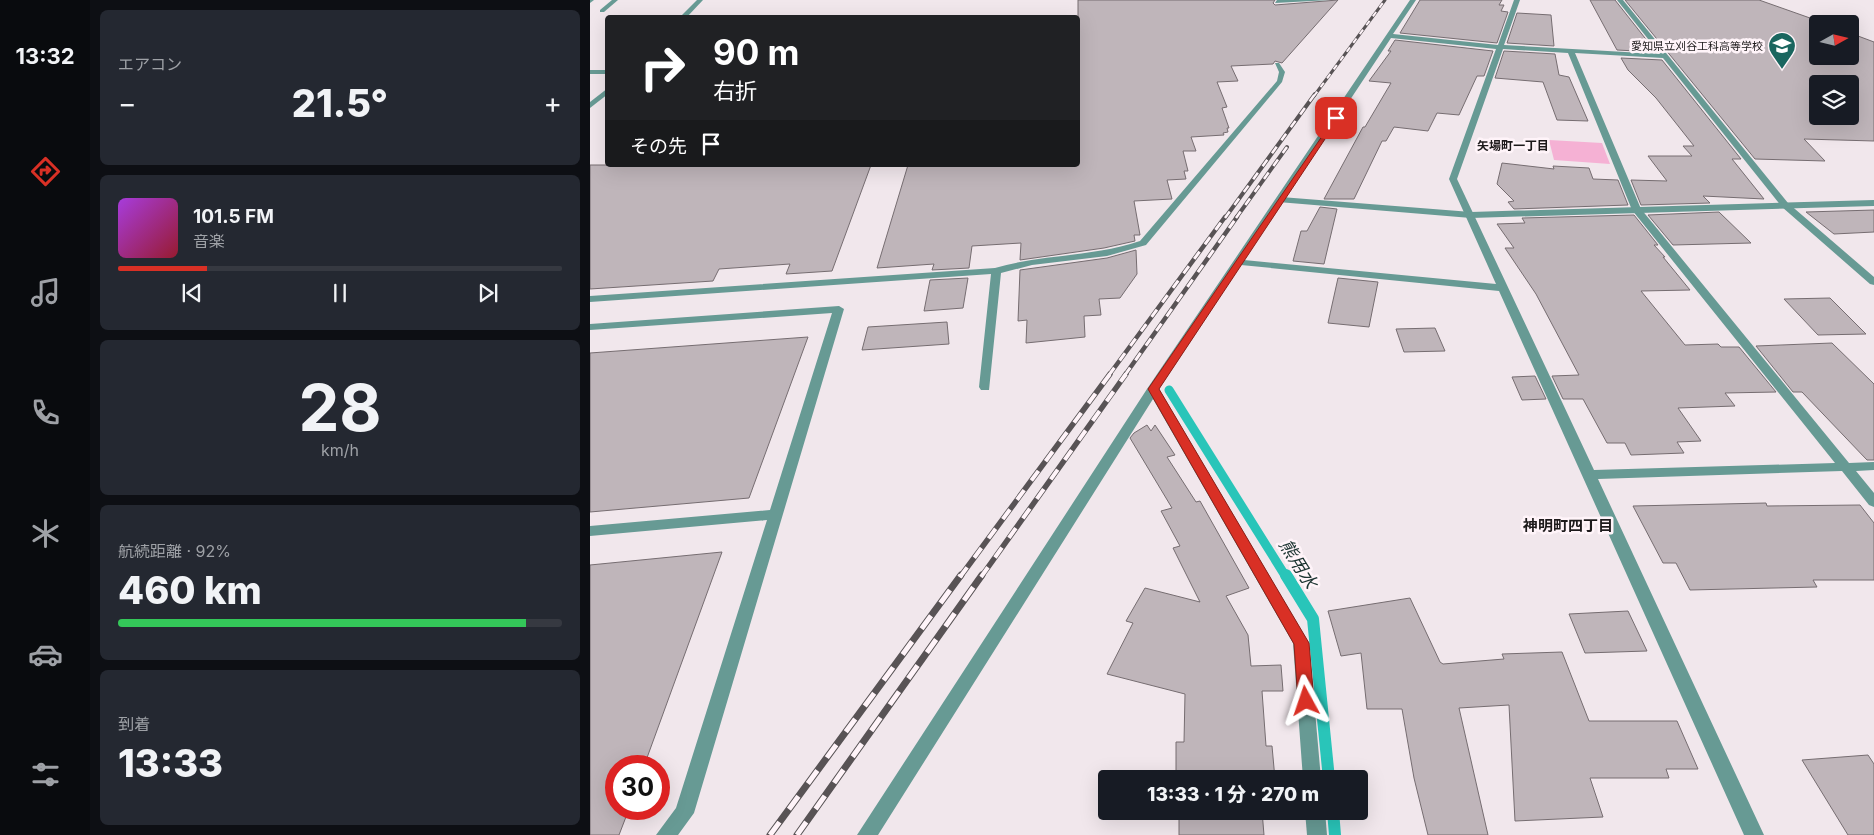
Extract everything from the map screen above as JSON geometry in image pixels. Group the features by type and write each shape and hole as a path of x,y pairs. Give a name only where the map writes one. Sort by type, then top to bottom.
{"street":[{"path":"602,12 615,0"},
{"path":"685,15 700,0"},
{"path":"1277,2 1328,0"},
{"path":"867,835 1153,389 1413,0"},
{"path":"1517,0 1453,179 1754,835"},
{"path":"1620,0 1785,205 1874,282"},
{"path":"1390,36 1499,47 1666,56"},
{"path":"1572,51 1637,210 1874,502"},
{"path":"590,299 996,270 1016,264 1121,252 1143,244 1280,81 1282,72 1277,64"},
{"path":"590,72 605,72"},
{"path":"590,106 605,93"},
{"path":"1281,200 1471,215 1874,203"},
{"path":"1239,262 1503,288"},
{"path":"985,387 996,270"},
{"path":"590,327 839,309 684,813 666,835"},
{"path":"1153,389 1301,643 1311,770"},
{"path":"1588,475 1874,466"},
{"path":"590,531 777,514"},
{"path":"1316,820 1317,835"}],"shaded area":[{"path":"1549,140 1602,143 1610,164 1554,160"}],"building":[{"path":"1078,0 1275,0 1273,3 1275,5 1338,0 1282,63 1275,61 1273,64 1231,66 1238,81 1217,82 1227,107 1222,108 1229,128 1227,128 1228,132 1223,133 1224,135 1191,137 1196,151 1183,151 1188,171 1184,171 1186,179 1167,180 1172,199 1134,201 1140,235 1134,235 1135,241 1104,248 1020,260 1021,243 972,246 969,268 932,270 934,264 877,268 907,167 1080,167 1080,15 1078,15"},
{"path":"1420,0 1502,0 1499,5 1504,5 1501,11 1508,12 1497,43 1400,33"},
{"path":"1590,0 1615,0 1656,52 1617,50"},
{"name":"愛知県立刈谷工科高等学校","path":"1625,0 1759,0 1809,18 1809,65 1859,65 1859,36 1874,42 1874,141 1804,139 1825,161 1755,159"},
{"path":"1517,13 1551,15 1554,46 1507,43"},
{"path":"1395,40 1493,51 1484,76 1477,76 1459,115 1437,113 1428,131 1394,127 1386,141 1382,141 1354,199 1324,199 1363,127 1365,127 1391,83 1369,81 1391,51 1388,51"},
{"path":"1504,51 1555,54 1559,75 1569,77 1588,121 1557,120 1543,82 1495,78"},
{"path":"1621,58 1662,60 1741,159 1732,159 1764,199 1703,196 1710,203 1641,205 1631,180 1667,181 1648,156 1692,156 1683,146 1694,146 1656,98 1628,70"},
{"path":"1502,163 1554,169 1553,166 1589,168 1593,179 1618,180 1628,205 1514,209 1508,202 1514,201 1497,184"},
{"path":"590,165 605,165 605,167 870,167 832,271 786,274 790,264 719,269 713,281 590,289"},
{"path":"1320,207 1337,209 1324,264 1293,261 1301,231 1307,231"},
{"path":"1874,210 1874,232 1834,234 1806,212"},
{"path":"1719,212 1751,243 1673,245 1648,215"},
{"path":"1634,215 1658,245 1654,245 1690,290 1641,291 1685,345 1718,344 1721,347 1739,347 1776,392 1725,393 1735,406 1678,408 1701,441 1677,442 1684,453 1631,455 1625,443 1607,443 1583,399 1563,399 1552,376 1579,375 1536,294 1505,248 1514,248 1497,224 1525,223 1522,218"},
{"path":"1136,250 1137,274 1120,298 1099,299 1101,315 1084,316 1085,337 1026,343 1027,320 1018,321 1020,270 1107,258"},
{"path":"968,278 963,308 924,311 930,280"},
{"path":"1338,278 1378,282 1369,327 1328,323"},
{"path":"1830,298 1866,334 1818,335 1784,299"},
{"path":"947,322 949,344 862,350 868,327"},
{"path":"1435,328 1445,351 1404,352 1396,329"},
{"path":"808,337 749,498 590,512 590,353"},
{"path":"1832,343 1874,384 1874,460 1867,460 1802,392 1793,392 1756,346"},
{"path":"1535,376 1546,399 1522,400 1512,377"},
{"path":"1147,425 1151,431 1155,425 1175,455 1167,457 1196,502 1200,501 1249,588 1226,596 1248,635 1251,666 1281,665 1283,691 1262,691 1266,746 1272,746 1274,770 1176,770 1176,742 1184,742 1185,694 1107,674 1133,623 1126,621 1145,588 1200,602 1173,548 1180,546 1161,511 1172,508 1130,438 1134,433"},
{"path":"1766,503 1767,506 1860,505 1874,523 1874,580 1813,580 1817,587 1690,590 1676,563 1663,563 1633,506"},
{"path":"722,552 648,755 605,755 605,820 625,820 619,835 590,835 590,565"},
{"path":"1410,598 1440,662 1443,664 1504,659 1502,654 1562,652 1589,721 1677,721 1698,769 1666,769 1669,778 1590,778 1603,817 1515,821 1509,705 1459,708 1488,835 1428,835 1414,778 1402,709 1367,709 1361,653 1341,656 1328,611"},
{"path":"1628,611 1647,651 1585,653 1569,614"},
{"path":"1868,755 1874,764 1874,835 1848,835 1802,760"},
{"path":"1179,820 1263,820 1264,835 1179,835"}],"waterway":[{"name":"熊用水","path":"1169,390 1286,577"},
{"name":"熊用水","path":"1286,575 1313,619 1328,770"},
{"name":"熊用水","path":"1334,820 1335,835"}],"railway":[{"path":"1314,96 1385,0"},
{"path":"1225,218 1315,94"},
{"path":"1236,218 1287,147"},
{"path":"1109,375 1225,217"},
{"path":"1125,375 1237,217"},
{"path":"960,577 1110,374"},
{"path":"981,577 1126,374"},
{"path":"770,835 961,575"},
{"path":"797,835 982,575"}],"place":[{"name":"愛知県立刈谷工科高等学校","path":"1782,70"}],"district":[{"name":"矢場町一丁目","path":"1513,146"},
{"name":"神明町四丁目","path":"1568,526"}],"route":[{"path":"1306,701 1301,643 1153,389 1336,118"}]}
